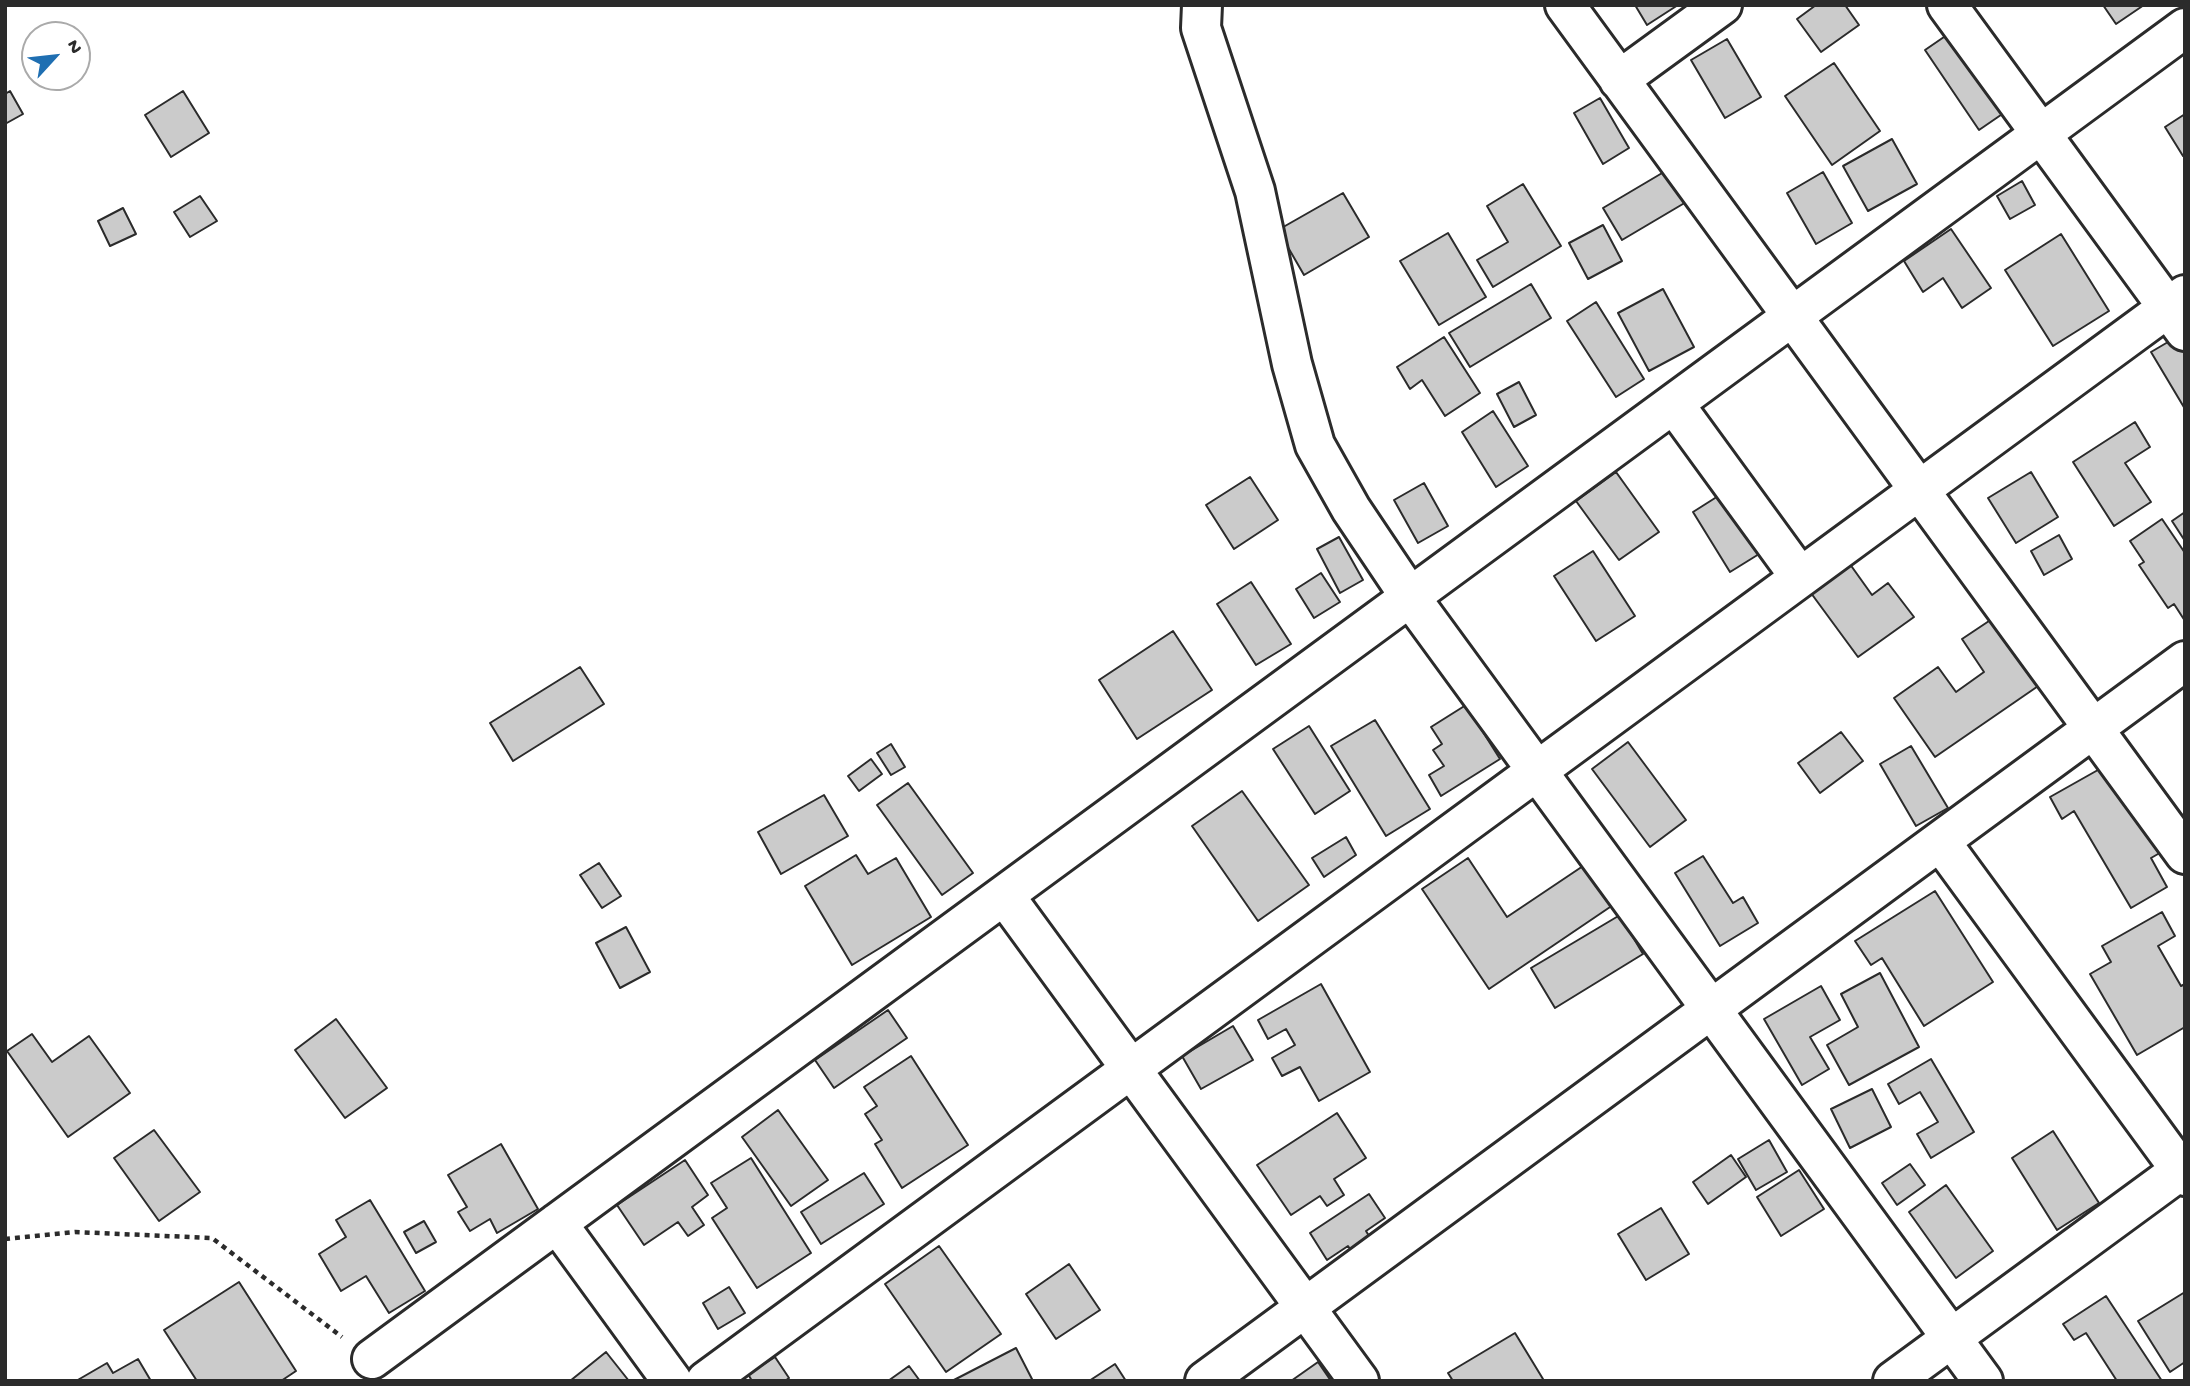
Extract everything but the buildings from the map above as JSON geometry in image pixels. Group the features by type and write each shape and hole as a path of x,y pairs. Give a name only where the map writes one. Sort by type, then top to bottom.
{"street":[{"path":"1202,5 1201,28 1255,191 1292,364 1315,445 1351,509 1410,597 1536,771 1983,1381"},
{"path":"1564,5 2185,854"},
{"path":"1619,80 1722,5"},
{"path":"706,1381 1918,490 2179,311 2041,134 1947,5"},
{"path":"372,1359 2185,28"},
{"path":"1674,404 1800,577"},
{"path":"1205,1381 2185,662"},
{"path":"1893,1381 2183,1171 1940,841"},
{"path":"1004,895 1359,1381"},
{"path":"556,1223 672,1381"}],"path":[{"path":"5,1239 75,1232 212,1238 372,1359"}]}
